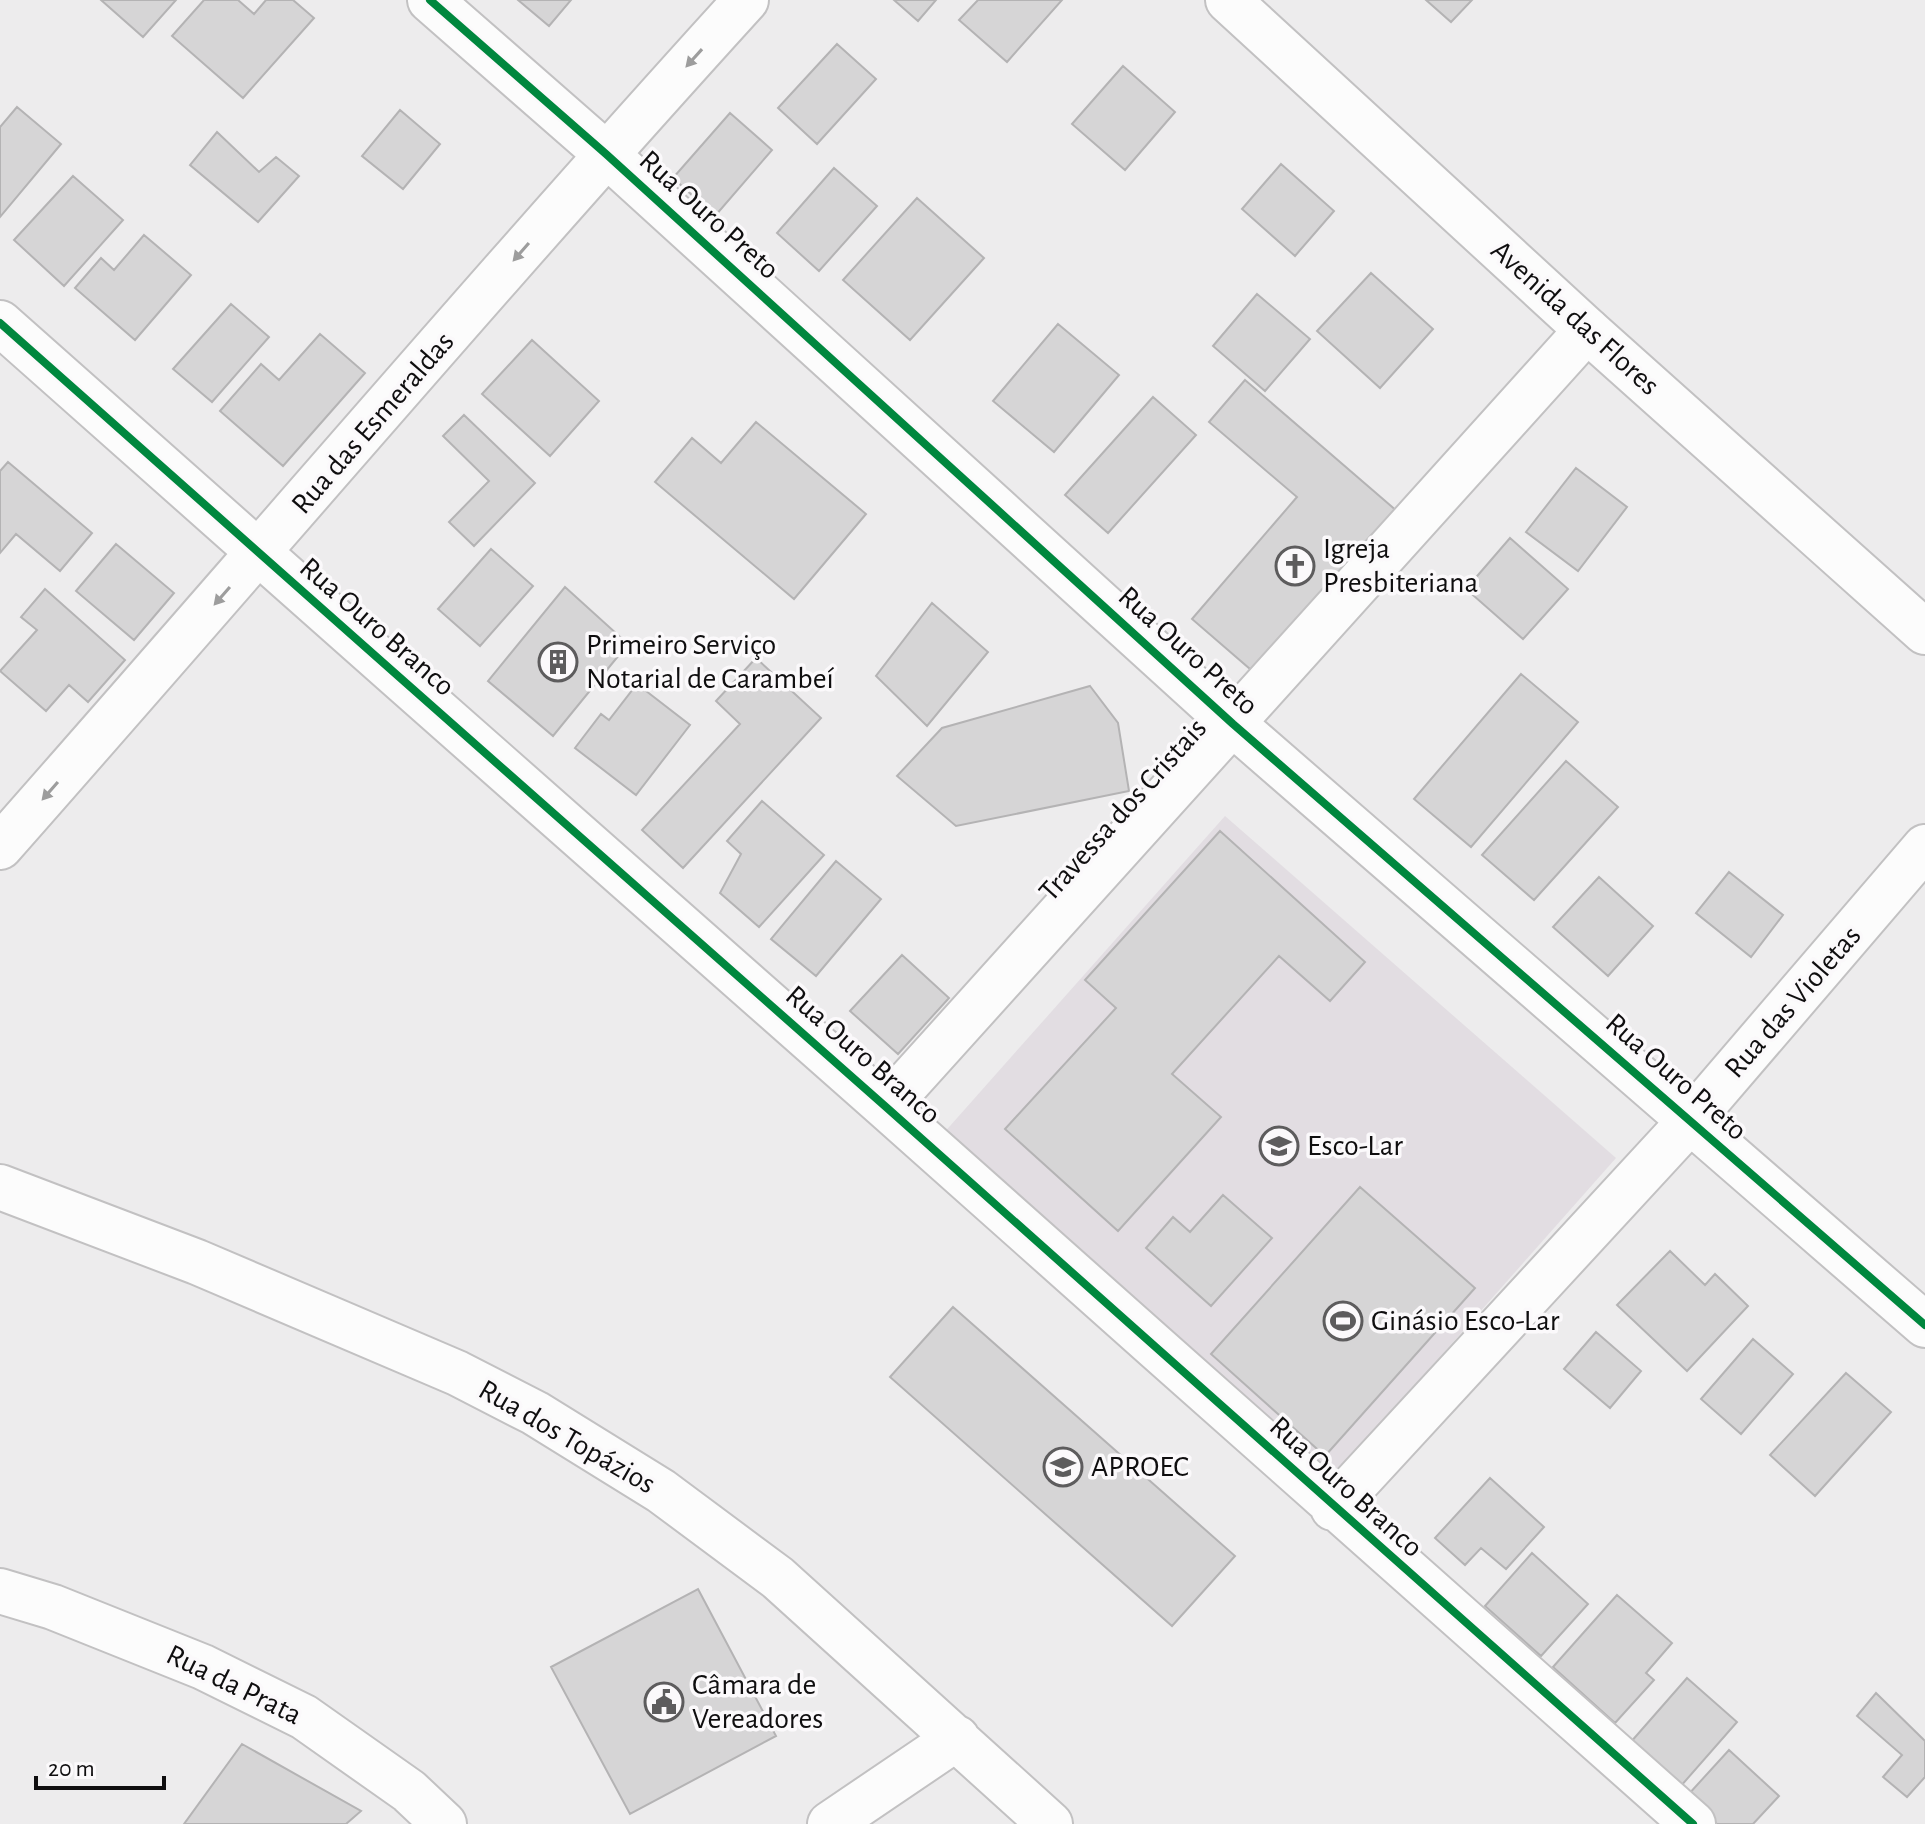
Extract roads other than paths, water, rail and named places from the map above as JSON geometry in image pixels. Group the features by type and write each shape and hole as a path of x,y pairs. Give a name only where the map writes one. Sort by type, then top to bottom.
{"street":[{"name":"Rua Ouro Preto","path":"430,0 606,154 1233,724 1925,1325"},
{"name":"Rua das Esmeraldas","path":"0,847 606,154 746,0"},
{"name":"Avenida das Flores","path":"1236,2 1587,330 1925,632"},
{"name":"Rua Ouro Branco","path":"0,323 258,555 886,1107 1333,1508 1693,1824"},
{"name":"Travessa dos Cristais","path":"886,1107 1587,330"},
{"name":"Rua das Violetas","path":"1333,1508 1690,1121 1925,847"},
{"name":"Rua dos Topázios","path":"0,1187 211,1268 457,1373 535,1413 661,1491 778,1578 1050,1824"},
{"name":"Rua da Prata","path":"0,1591 53,1607 203,1667 304,1717 409,1791 444,1824"},
{"path":"830,1824 957,1738"}],"place":[{"name":"Igreja Presbiteriana","path":"1295,566"},
{"name":"Primeiro Serviço Notarial de Carambeí","path":"558,662"},
{"name":"Esco-Lar","path":"1279,1146"},
{"name":"Ginásio Esco-Lar","path":"1343,1321"},
{"name":"APROEC","path":"1063,1467"},
{"name":"Câmara de Vereadores","path":"664,1702"}]}
